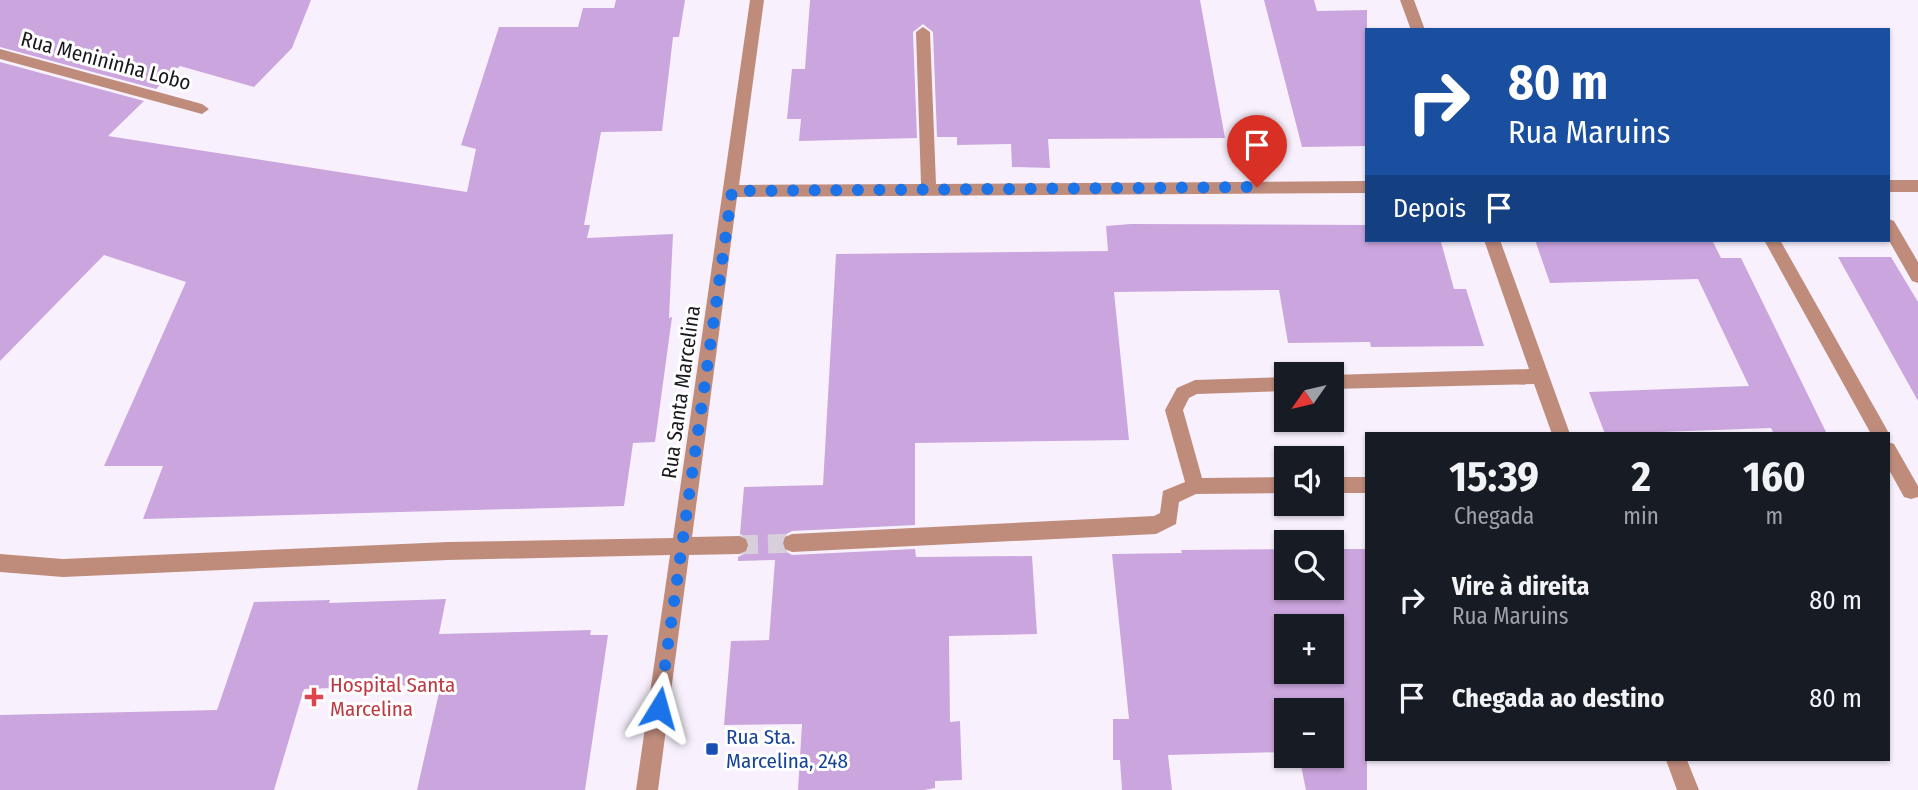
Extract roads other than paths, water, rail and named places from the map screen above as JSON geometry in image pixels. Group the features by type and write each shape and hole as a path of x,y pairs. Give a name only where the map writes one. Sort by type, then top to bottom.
{"street":[{"name":"Rua Santa Marcelina","path":"647,790 757,0"},
{"path":"1407,0 1417,28"},
{"path":"923,32 929,190"},
{"name":"Rua Menininha Lobo","path":"0,54 202,109"},
{"path":"1890,186 1918,186"},
{"path":"732,191 1365,187"},
{"path":"1890,228 1918,276"},
{"path":"1493,242 1560,432"},
{"path":"1773,242 1879,432"},
{"path":"1344,382 1541,376"},
{"path":"1195,486 1174,410 1183,393 1195,387 1274,384"},
{"path":"1890,454 1911,491"},
{"path":"792,543 1156,525 1169,517 1170,497 1195,486 1274,485"},
{"path":"1344,485 1365,485"},
{"path":"0,563 64,568 448,551 739,545"},
{"path":"1677,761 1688,790"}],"tunnel":[{"path":"739,545 792,543"}],"place":[{"name":"Hospital Santa Marcelina","path":"314,697"},
{"name":"Rua Sta. Marcelina, 248","path":"712,749"}]}
